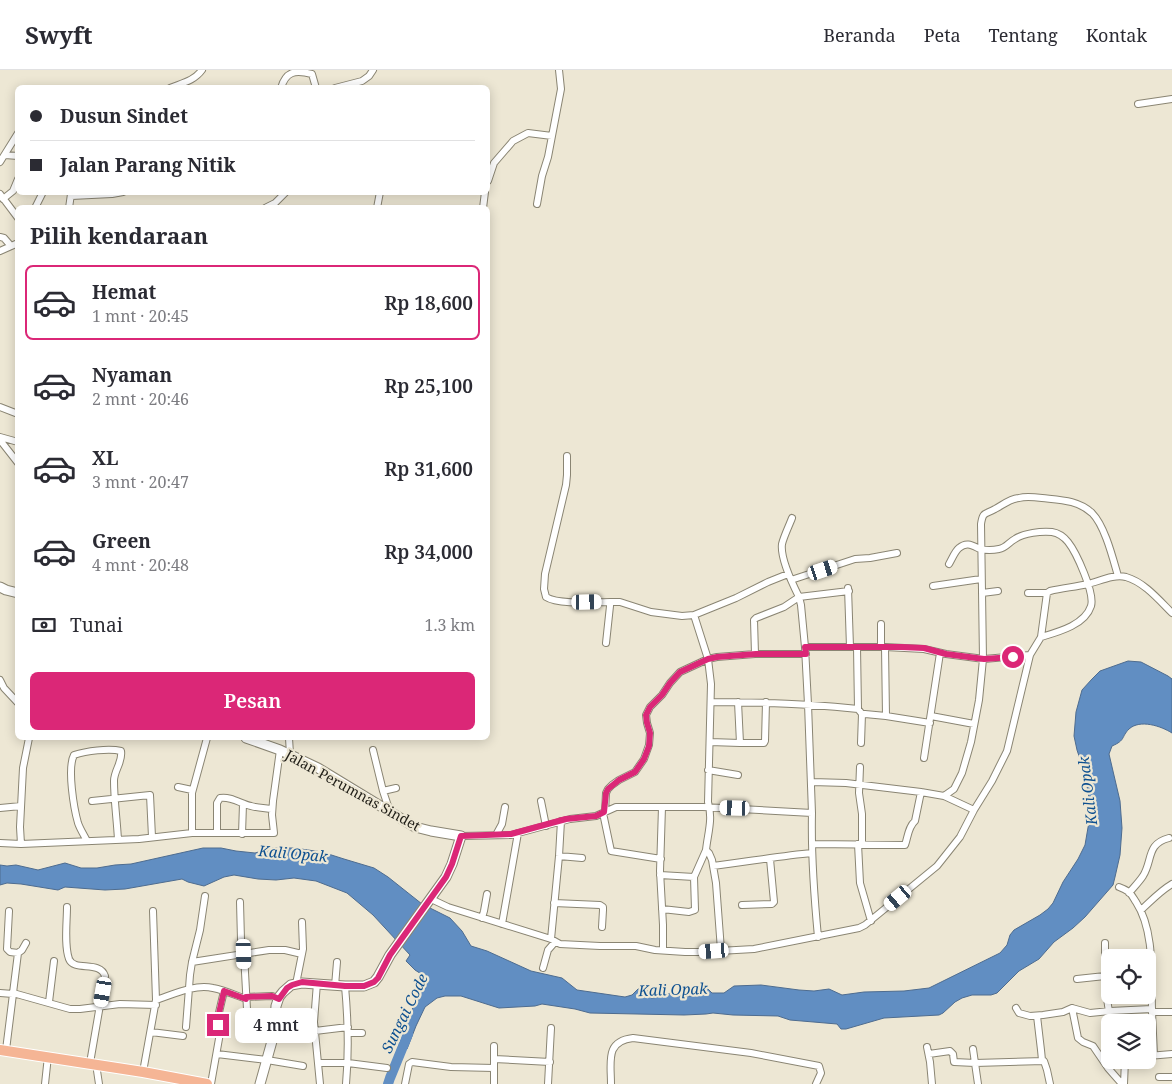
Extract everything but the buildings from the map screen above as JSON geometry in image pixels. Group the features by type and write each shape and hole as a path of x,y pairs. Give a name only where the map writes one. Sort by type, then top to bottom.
{"main road":[{"path":"3,1050 209,1084"}],"street":[{"path":"178,85 192,80 202,70"},
{"path":"282,85 286,74 297,70 312,74 315,85"},
{"path":"347,85 362,81 373,70"},
{"path":"537,204 561,89 559,70"},
{"path":"1138,104 1172,99"},
{"path":"490,175 494,163 513,141 528,133 552,136"},
{"path":"0,162 15,138"},
{"path":"5,155 15,156"},
{"path":"15,186 13,191 1,196 15,214"},
{"path":"271,205 283,195"},
{"path":"0,238 4,238 14,244"},
{"path":"0,251 14,244"},
{"path":"0,407 15,413"},
{"path":"0,438 15,441"},
{"path":"0,438 15,459"},
{"path":"567,456 566,484 545,574 544,588 546,597 550,600 620,602 651,612 682,616 694,615 736,598 768,582 855,559 897,553"},
{"path":"944,796 954,789 962,773 968,754 979,700 983,659 982,516 1006,502 1020,497 1070,501 1085,508 1096,519 1110,551 1118,576"},
{"path":"792,518 782,544 782,549 789,577 801,605 806,654 812,782 812,854 818,937"},
{"path":"949,564 957,549 969,544 981,549 998,550 1004,548 1020,536 1039,532 1058,534 1068,543 1079,562 1088,584 1092,601 1091,606 1081,619 1071,627 1041,637"},
{"path":"1028,593 1047,593 1118,576 1140,584 1172,613"},
{"path":"934,586 981,579"},
{"path":"0,587 15,592"},
{"path":"756,654 754,620 784,607 799,597 848,589 860,711 860,743"},
{"path":"982,593 998,591"},
{"path":"430,899 448,907 560,944 636,946 685,952 754,949 859,928 937,866 960,837 992,781 1007,751 1030,655 1041,637 1047,593"},
{"path":"606,643 610,602"},
{"path":"662,909 689,912 695,910 694,877 706,850 711,824 708,802 708,770 711,684 708,659 694,615"},
{"path":"881,624 886,716"},
{"path":"805,647 924,648 940,653 983,659 1030,655"},
{"path":"924,758 940,653"},
{"path":"661,859 611,851 604,812 608,789 619,780 635,772 644,759 649,746 650,733 646,715 650,707 680,672 708,659 756,654 806,654"},
{"path":"0,680 4,688 15,700"},
{"path":"710,702 808,704 886,716 974,724"},
{"path":"738,702 740,743"},
{"path":"710,742 765,742 766,702"},
{"path":"21,844 23,768 29,740"},
{"path":"192,833 192,790 206,740"},
{"name":"Jalan Perumnas Sindet","path":"252,740 290,754 330,774 409,824 421,829 461,836"},
{"path":"290,740 290,754"},
{"path":"87,841 78,823 73,802 72,760 74,756 80,753 114,749 121,751 122,755 114,778 118,840"},
{"path":"0,843 21,844 118,840 217,832 242,834 274,833 272,809 280,750"},
{"path":"374,750 383,791 390,812"},
{"path":"860,767 859,800 862,814 860,883 870,921"},
{"path":"708,770 738,775"},
{"path":"812,782 921,792 944,796 974,810"},
{"path":"178,787 192,790"},
{"path":"383,791 396,788"},
{"path":"812,844 905,845 910,829 915,821 921,792"},
{"path":"92,801 150,795 152,837"},
{"path":"217,832 216,803 220,798 232,798 252,807 272,809"},
{"path":"541,801 546,826"},
{"path":"242,834 243,804"},
{"path":"0,808 21,806"},
{"path":"496,835 502,824 505,807"},
{"path":"260,1084 274,1034 275,1015 279,999 287,988 309,982 335,986 364,986 374,982 390,955 449,871 461,836 518,833 570,818 596,816 616,807 710,807 812,813"},
{"path":"662,807 660,875 663,950"},
{"path":"544,968 548,950 553,941 554,903 561,821"},
{"path":"502,924 518,833"},
{"path":"1130,893 1143,875 1157,843 1169,838"},
{"path":"706,850 709,853 713,866 716,883 721,950"},
{"path":"713,866 781,856 812,854"},
{"path":"559,856 582,858"},
{"path":"742,905 772,904 774,902 770,859"},
{"path":"660,875 694,877"},
{"path":"1141,910 1172,884"},
{"path":"1119,886 1130,893 1141,910 1148,934 1151,957 1152,1014"},
{"path":"482,918 487,894"},
{"path":"186,1027 192,962 206,896"},
{"path":"240,902 247,1009 250,1012 275,1015"},
{"path":"554,903 600,905 603,907 602,926"},
{"path":"67,907 69,959 72,963 95,967 102,970 105,974 93,1064 99,1084"},
{"path":"9,911 7,949 10,952 18,953"},
{"path":"143,1072 156,1002 153,911"},
{"path":"296,984 303,944 302,922"},
{"path":"3,1050 14,994 18,953 26,943"},
{"path":"1105,943 1105,949"},
{"path":"192,962 269,950 286,950 302,954"},
{"path":"49,1002 54,961"},
{"path":"335,986 337,962"},
{"path":"1077,979 1101,976"},
{"path":"317,983 314,1010 320,1084"},
{"path":"345,986 348,1030 346,1084"},
{"path":"0,993 14,994 70,1009 156,1002 189,989 211,987 246,998 272,996 279,999"},
{"path":"209,1084 217,1054 220,1033 217,1022 224,991"},
{"path":"1108,1004 1109,1012"},
{"path":"1016,1008 1019,1013 1030,1016 1064,1012 1072,1008 1090,1013 1152,1010 1172,1012"},
{"path":"1072,1008 1078,1038 1092,1046 1108,1068 1123,1084"},
{"path":"1037,1016 1042,1060 1046,1063 1050,1084"},
{"path":"548,1084 550,1028"},
{"path":"315,1031 348,1030 362,1033"},
{"path":"150,1032 182,1036"},
{"path":"610,1084 614,1046 621,1040 642,1038 751,1053 819,1066 821,1073 816,1084"},
{"path":"494,1046 494,1084"},
{"path":"973,1049 978,1084"},
{"path":"932,1084 928,1050 950,1051 953,1054 954,1062 1042,1060"},
{"path":"217,1054 303,1066"},
{"path":"1156,1055 1172,1054"},
{"path":"45,1084 48,1056"},
{"path":"494,1059 550,1062"},
{"path":"405,1084 409,1064 412,1062 440,1066 494,1068"},
{"path":"318,1063 348,1063 387,1068"},
{"path":"1123,1084 1124,1069"},
{"path":"1159,1077 1172,1077"}],"water":[{"name":"Kali Opak","path":"1128,661 1141,662 1172,679 1172,733 1156,726 1139,724 1129,729 1121,740 1112,746 1109,754 1120,801 1122,828 1120,855 1113,885 1085,917 1054,942 1039,959 1019,971 997,993 991,995 972,995 962,998 939,1015 884,1018 841,1029 837,1024 790,1020 778,1016 713,1013 684,1015 590,1013 542,1004 499,1008 461,996 445,996 437,998 425,1007 407,1049 401,1042 415,1001 421,992 426,977 406,961 410,955 373,915 347,893 316,881 294,878 258,879 234,875 224,877 204,886 182,879 125,889 105,890 65,887 58,890 7,883 0,885 0,865 16,865 38,870 65,863 81,868 97,868 131,864 203,848 221,848 255,853 273,848 294,848 322,852 374,868 422,904 450,918 462,931 471,946 487,951 531,971 562,978 577,990 625,997 632,995 638,989 646,988 651,998 655,998 672,993 692,996 699,987 705,986 712,993 724,993 734,986 761,985 814,991 829,989 842,995 929,988 1000,953 1007,945 1010,935 1014,930 1040,915 1053,903 1085,845 1091,810 1085,774 1074,736 1076,712 1082,690 1100,671"}],"waterway":[{"name":"Sungai Code","path":"388,1084 408,1034"}],"route":[{"path":"218,1025 217,1022 224,991 246,999 246,997 272,996 279,999 287,988 302,982 364,986 374,982 390,955 446,877 461,836 518,833 570,818 596,816 604,812 608,789 619,780 635,772 644,759 649,746 650,733 646,715 650,707 680,672 690,667 717,657 756,654 806,654 805,647 924,648 946,654 984,659 1013,657"}]}
